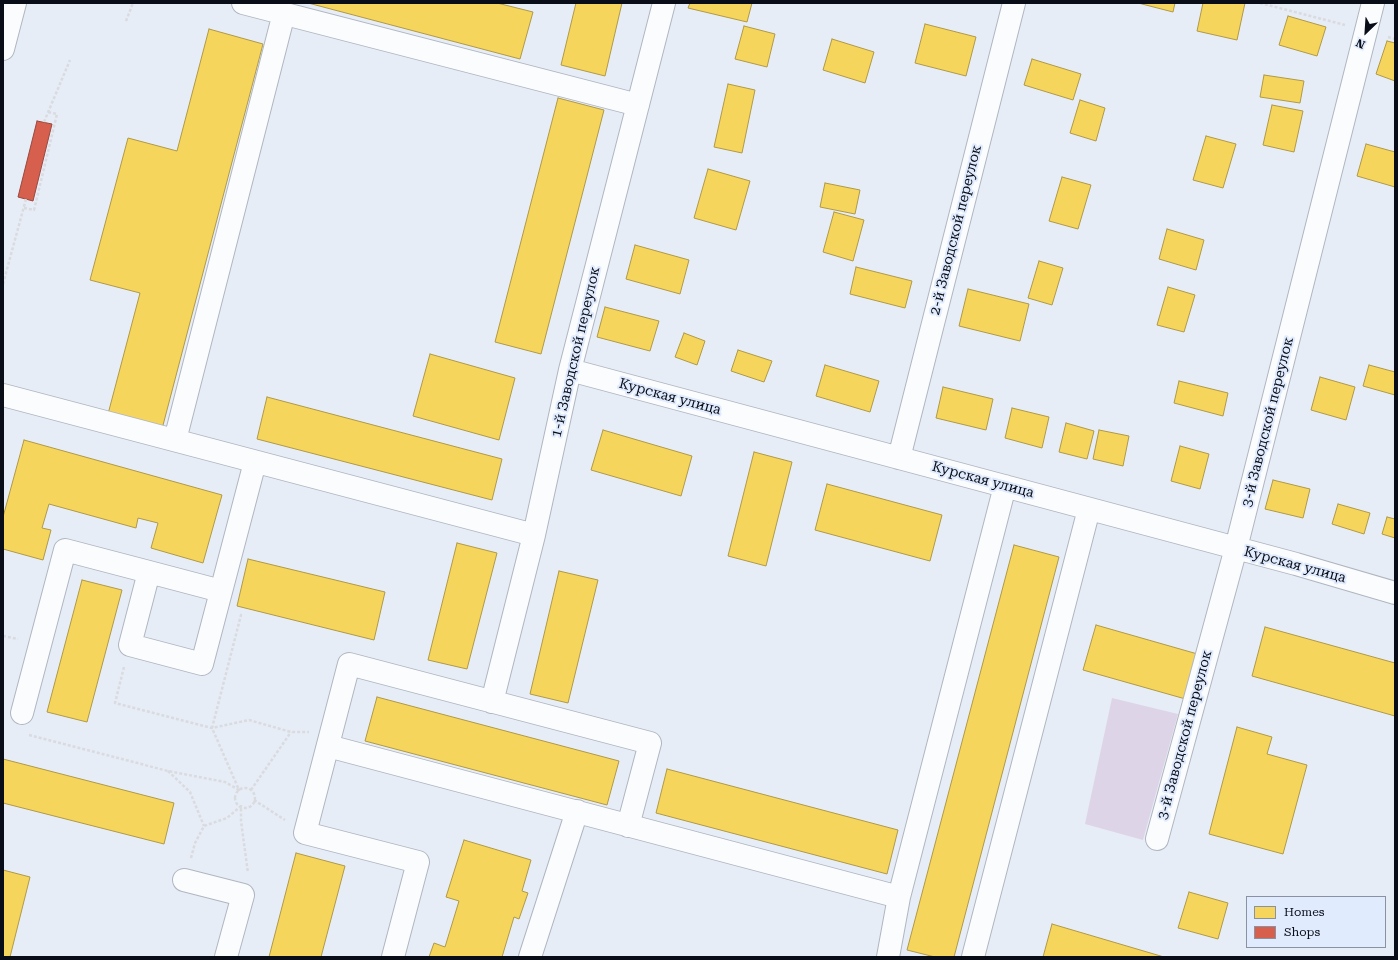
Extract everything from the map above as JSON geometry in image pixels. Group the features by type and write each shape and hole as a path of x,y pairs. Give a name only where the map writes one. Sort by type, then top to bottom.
{"street":[{"path":"3,49 15,3"},
{"path":"243,3 638,105"},
{"name":"1-й Заводской переулок","path":"492,702 534,536 570,370 664,3"},
{"name":"2-й Заводской переулок","path":"899,458 1014,3"},
{"name":"3-й Заводской переулок","path":"1157,839 1236,548 1373,3"},
{"path":"175,440 284,13"},
{"name":"Курская улица","path":"570,370 1236,548 1395,593"},
{"path":"3,395 534,536"},
{"path":"149,572 130,645 202,664 255,462"},
{"path":"888,957 899,897 1005,486"},
{"path":"972,957 1089,509"},
{"path":"22,713 65,550 221,591"},
{"path":"393,957 418,862 305,833 349,664 650,743 628,826"},
{"path":"330,738 628,826 899,897"},
{"path":"530,957 577,811"},
{"path":"184,880 243,895 226,957"}],"path":[{"path":"126,21 133,3"},
{"path":"1260,3 1395,39"},
{"path":"44,122 70,60"},
{"path":"24,208 34,210 57,114 48,112"},
{"path":"3,284 26,199"},
{"path":"130,645 115,703 212,728 249,720 291,732 330,738"},
{"path":"212,728 239,790"},
{"path":"251,790 291,732"},
{"path":"25,734 168,771 225,782 239,790"},
{"path":"168,771 190,792 204,826"},
{"path":"244,788 251,790 254,793 253,803 249,807 238,804 236,794 239,790 244,788"},
{"path":"254,800 305,833"},
{"path":"184,880 195,843 204,826 227,818 241,806"},
{"path":"241,806 241,822 248,872 243,895"}],"shaded area":[{"path":"1112,698 1178,714 1143,840 1085,824"}],"building: Homes":[{"path":"308,3 497,3 533,12 520,59"},
{"path":"576,3 622,3 605,76 561,65"},
{"path":"690,3 752,3 747,22 688,8"},
{"path":"1138,3 1175,3 1173,12"},
{"path":"1203,3 1245,3 1237,40 1197,31"},
{"path":"1288,16 1326,27 1317,56 1279,45"},
{"path":"925,24 976,37 966,76 915,63"},
{"path":"744,26 775,34 767,67 735,59"},
{"path":"209,29 263,44 162,429 108,414 140,293 90,280 128,138 177,151"},
{"path":"832,39 874,52 865,83 823,70"},
{"path":"1387,41 1395,43 1395,81 1376,74"},
{"path":"1032,59 1081,74 1073,100 1024,85"},
{"path":"1264,75 1304,81 1300,103 1260,97"},
{"path":"728,84 755,90 742,153 714,147"},
{"path":"558,98 604,110 541,354 495,342"},
{"path":"1080,100 1105,108 1096,141 1070,133"},
{"path":"1272,105 1303,111 1294,152 1263,145"},
{"path":"1206,136 1236,144 1223,188 1193,180"},
{"path":"1366,144 1395,152 1395,187 1357,176"},
{"path":"708,169 750,181 736,230 694,218"},
{"path":"1062,177 1091,185 1078,229 1049,221"},
{"path":"825,183 860,190 855,214 820,207"},
{"path":"834,212 864,220 853,261 823,252"},
{"path":"1167,229 1204,240 1196,270 1159,259"},
{"path":"635,245 689,260 680,294 626,279"},
{"path":"1039,261 1063,268 1052,305 1028,298"},
{"path":"856,267 912,281 905,308 850,294"},
{"path":"1168,287 1195,295 1184,332 1157,325"},
{"path":"968,289 1029,304 1020,341 959,326"},
{"path":"605,307 659,321 650,351 597,337"},
{"path":"684,333 705,341 697,365 675,357"},
{"path":"738,350 772,361 764,382 731,371"},
{"path":"430,354 515,378 499,440 413,416"},
{"path":"825,365 879,381 870,412 816,396"},
{"path":"1369,365 1395,372 1395,395 1363,386"},
{"path":"1320,377 1355,387 1346,420 1311,410"},
{"path":"1179,381 1228,393 1223,416 1174,403"},
{"path":"943,387 993,399 986,430 936,418"},
{"path":"267,397 502,459 492,500 257,439"},
{"path":"1012,408 1049,417 1042,448 1005,438"},
{"path":"1066,423 1094,431 1087,459 1059,452"},
{"path":"603,430 692,456 681,496 591,470"},
{"path":"1099,430 1129,436 1123,466 1093,459"},
{"path":"24,440 222,495 203,563 151,548 158,523 138,518 136,528 49,504 42,528 51,530 43,560 3,549 3,517"},
{"path":"1180,446 1209,454 1200,489 1171,481"},
{"path":"754,452 792,462 766,566 728,556"},
{"path":"1273,480 1310,489 1303,518 1265,509"},
{"path":"827,484 942,515 930,561 815,530"},
{"path":"1338,504 1370,513 1364,534 1332,524"},
{"path":"1387,517 1395,519 1395,538 1382,534"},
{"path":"457,543 497,553 467,669 428,660"},
{"path":"1014,545 1059,557 954,957 935,957 907,950"},
{"path":"248,559 385,592 374,640 237,606"},
{"path":"559,571 598,580 568,703 530,694"},
{"path":"82,580 122,590 87,722 47,712"},
{"path":"1096,625 1201,655 1189,700 1083,670"},
{"path":"1265,627 1395,663 1395,716 1252,676"},
{"path":"377,697 619,761 607,805 365,741"},
{"path":"1237,727 1272,737 1267,754 1307,765 1283,854 1209,834"},
{"path":"3,759 174,803 164,844 3,803"},
{"path":"667,769 898,830 887,874 656,813"},
{"path":"464,840 531,860 522,891 528,893 519,919 514,917 502,957 429,957 434,943 445,947 459,901 446,897"},
{"path":"296,853 345,866 321,957 269,957"},
{"path":"3,870 30,877 10,957 3,957"},
{"path":"1189,892 1228,903 1218,939 1178,928"},
{"path":"1052,924 1164,957 1043,957"}],"building: Shops":[{"path":"37,121 52,124 33,201 18,197"}]}
